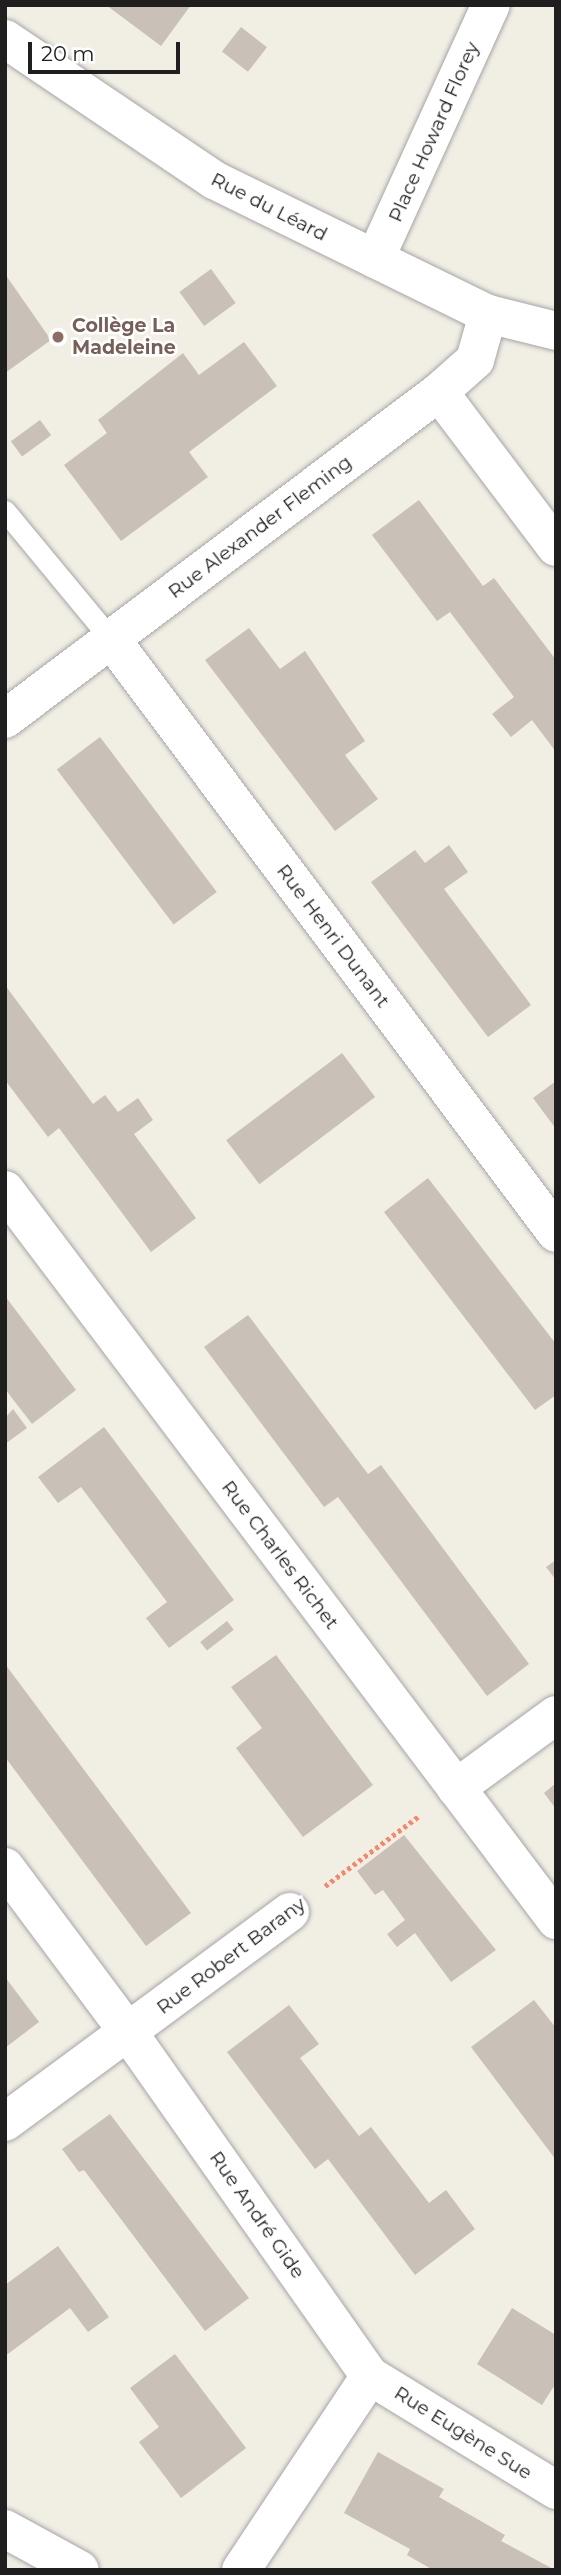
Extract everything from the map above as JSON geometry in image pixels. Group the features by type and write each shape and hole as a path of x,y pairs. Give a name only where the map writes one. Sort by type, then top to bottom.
{"street":[{"name":"Place Howard Florey","path":"375,259 407,197 491,5"},
{"name":"Rue du Léard","path":"5,39 214,180 488,314 556,331"},
{"name":"Rue Alexander Fleming","path":"5,719 439,392 475,360 488,314"},
{"path":"439,392 556,547"},
{"name":"Rue Henri Dunant","path":"111,639 556,1233"},
{"name":"Rue Charles Richet","path":"5,1189 556,1920"},
{"path":"456,1788 556,1715"},
{"name":"Rue André Gide","path":"5,1867 128,2032 370,2376"},
{"name":"Rue Robert Barany","path":"5,2122 290,1912"},
{"path":"241,2570 370,2376"},
{"name":"Rue Eugène Sue","path":"370,2376 556,2490"},
{"path":"5,2529 80,2570"}],"lane":[{"path":"5,510 111,639"}],"path":[{"name":"Rue Robert Barany","path":"290,1912 456,1788"}],"building":[{"path":"106,5 191,5 161,46"},
{"path":"241,27 267,47 248,72 222,51"},
{"path":"211,269 236,303 204,326 179,292"},
{"path":"5,274 51,340 5,373"},
{"path":"244,342 277,386 189,452 208,477 121,541 64,465 107,433 98,420 183,353 199,375"},
{"path":"40,420 51,435 22,457 11,441"},
{"path":"419,500 483,586 494,578 556,660 556,752 532,720 511,737 492,714 514,697 450,612 437,621 372,535"},
{"path":"249,628 280,669 305,651 365,741 345,755 378,799 335,831 205,660"},
{"path":"100,737 217,892 174,924 57,769"},
{"path":"449,845 468,872 444,889 531,1005 488,1037 371,882 415,850 425,863"},
{"path":"5,985 93,1104 105,1095 118,1112 138,1098 153,1120 134,1134 196,1218 151,1252 59,1128 48,1137 5,1080"},
{"path":"342,1053 375,1097 259,1184 226,1140"},
{"path":"556,1081 556,1129 533,1098"},
{"path":"428,1178 556,1344 556,1395 535,1410 384,1212"},
{"path":"5,1296 76,1390 32,1424 5,1389"},
{"path":"248,1315 368,1474 381,1465 529,1664 487,1696 338,1497 324,1507 204,1347"},
{"path":"13,1409 27,1428 5,1444 5,1418"},
{"path":"104,1427 234,1600 169,1648 146,1618 167,1602 81,1487 58,1503 38,1477"},
{"path":"556,1560 556,1580 546,1567"},
{"path":"227,1621 234,1630 207,1651 200,1642"},
{"path":"276,1655 373,1785 303,1837 236,1748 262,1728 231,1687"},
{"path":"5,1664 191,1913 146,1946 5,1757"},
{"path":"556,1783 556,1809 544,1793"},
{"path":"404,1835 496,1950 451,1982 415,1933 397,1947 387,1934 405,1920 383,1890 375,1895 357,1871"},
{"path":"5,1977 39,2022 5,2048"},
{"path":"534,2000 556,2028 556,2160 471,2047"},
{"path":"289,2005 319,2044 300,2058 359,2136 371,2127 429,2203 446,2190 475,2229 415,2275 328,2159 315,2169 227,2052"},
{"path":"110,2114 249,2298 205,2331 84,2170 79,2172 62,2149"},
{"path":"58,2246 109,2317 88,2332 70,2308 5,2356 5,2285"},
{"path":"512,2308 556,2335 556,2383 542,2405 477,2364"},
{"path":"175,2354 246,2448 181,2498 139,2442 159,2427 130,2388"},
{"path":"378,2452 444,2489 439,2497 505,2535 501,2541 555,2570 433,2570 407,2555 410,2549 344,2513"}],"place":[{"name":"Collège La Madeleine","path":"58,337"}]}
